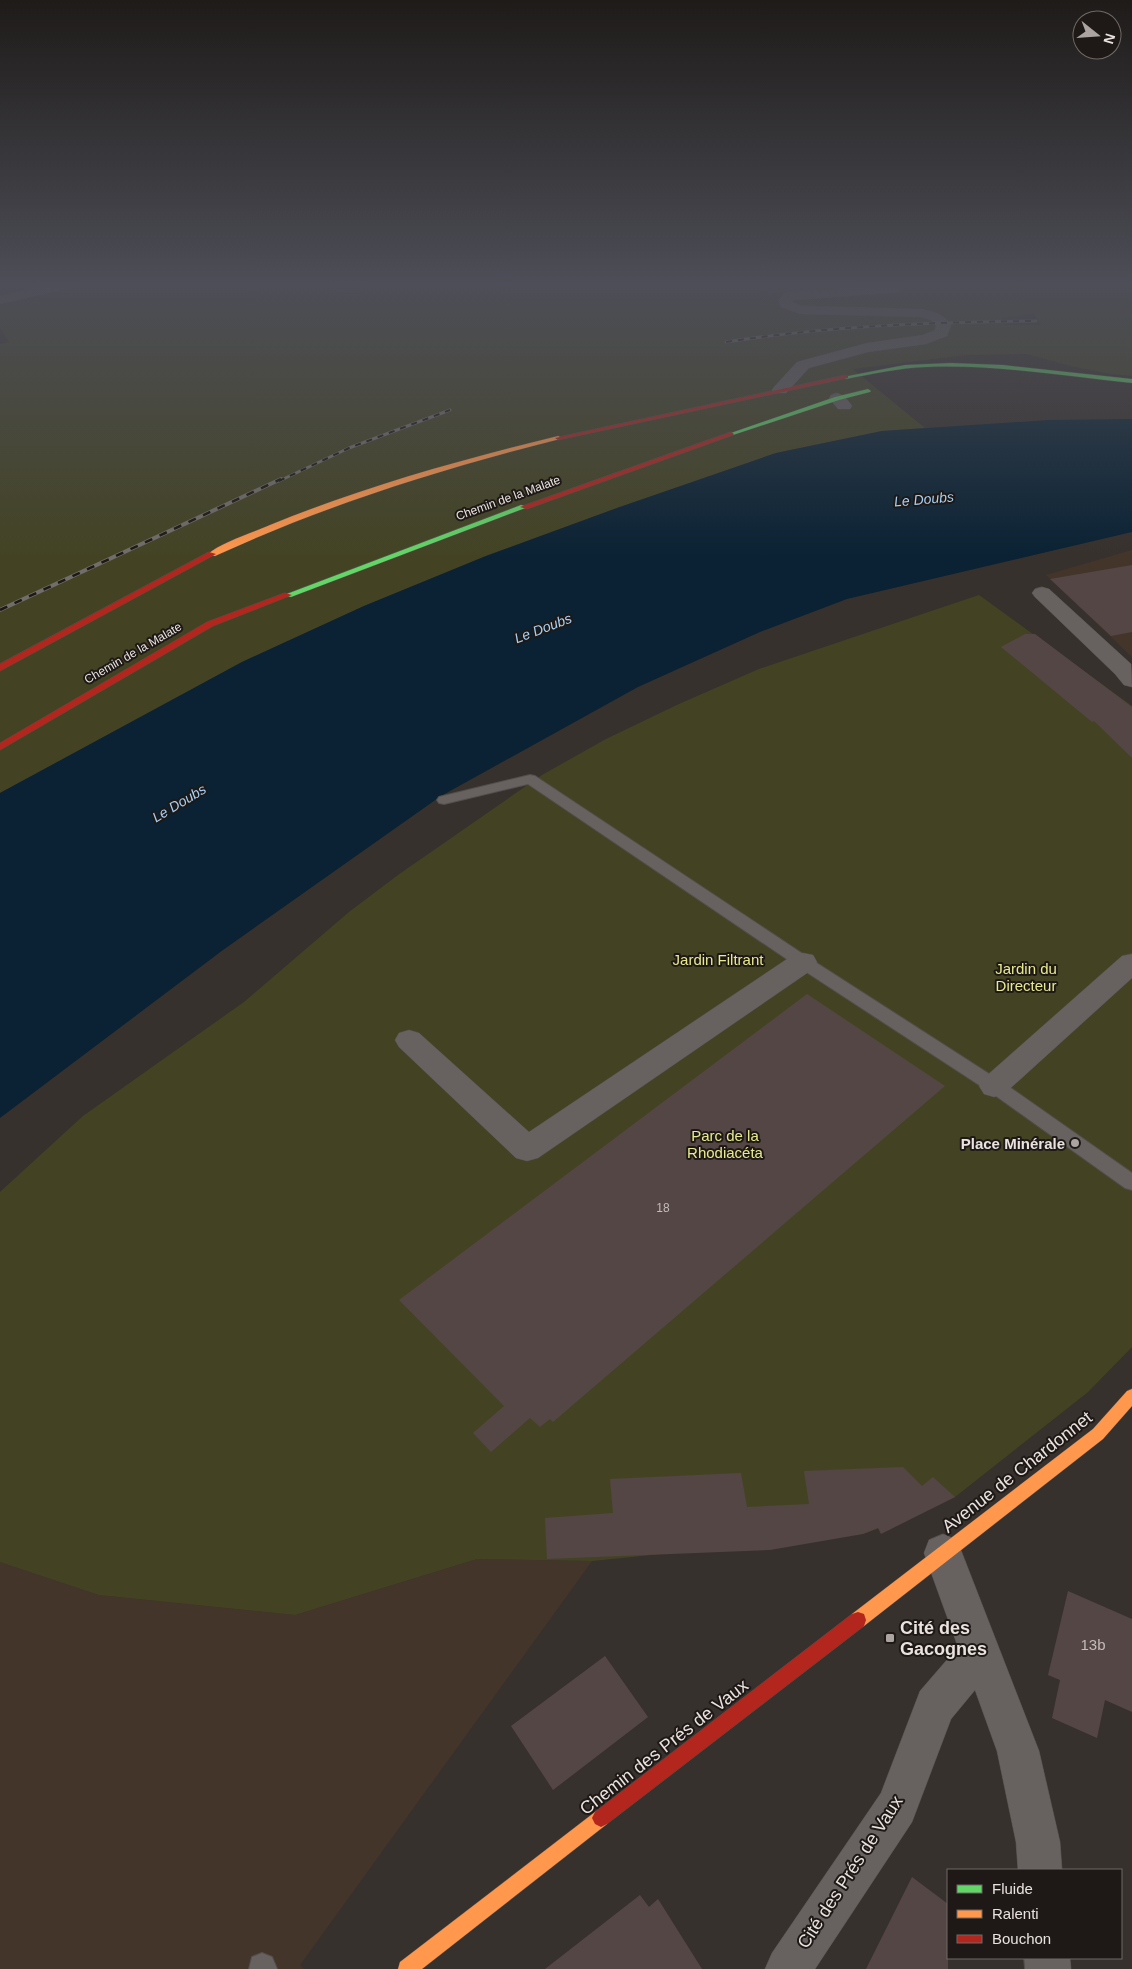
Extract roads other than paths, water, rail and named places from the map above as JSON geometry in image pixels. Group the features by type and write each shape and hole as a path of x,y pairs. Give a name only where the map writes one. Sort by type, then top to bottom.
{"street":[{"path":"780,390 795,374"},
{"path":"0,668 172,573 235,543 330,503 414,475 514,447 780,390 867,374"},
{"path":"989,378 1043,378 1053,374"},
{"path":"1075,374 1132,380"},
{"name":"Chemin de la Malate","path":"0,747 210,624 584,485 884,387"},
{"path":"1042,593 1123,669 1132,680"},
{"path":"409,1040 527,1149 803,962"},
{"path":"994,1086 1132,964"},
{"name":"Avenue de Chardonnet","path":"943,1552 1098,1434 1132,1396"},
{"path":"943,1552 1018,1751 1038,1842 1040,1869"},
{"name":"Chemin des Prés de Vaux","path":"407,1969 943,1552"},
{"name":"Cité des Prés de Vaux","path":"787,1967 897,1807 935,1706 981,1651"}],"lane":[{"path":"444,800 530,779 803,962 994,1086 1132,1183"}],"water":[{"name":"Le Doubs","path":"1132,419 1132,532 847,599 760,632 638,687 441,796 223,950 0,1118 0,793 242,662 364,606 486,556 776,453 882,431 1049,420"}],"railway":[{"path":"279,481 349,448 450,410"},
{"path":"0,610 281,479"}],"place":[{"name":"Place Minérale","path":"1075,1143"},
{"name":"Cité des Gacognes","path":"890,1638"}],"park label":[{"name":"Jardin Filtrant","path":"718,959"},
{"name":"Jardin du Directeur","path":"1026,976"},
{"name":"Parc de la Rhodiacéta","path":"725,1144"}]}
